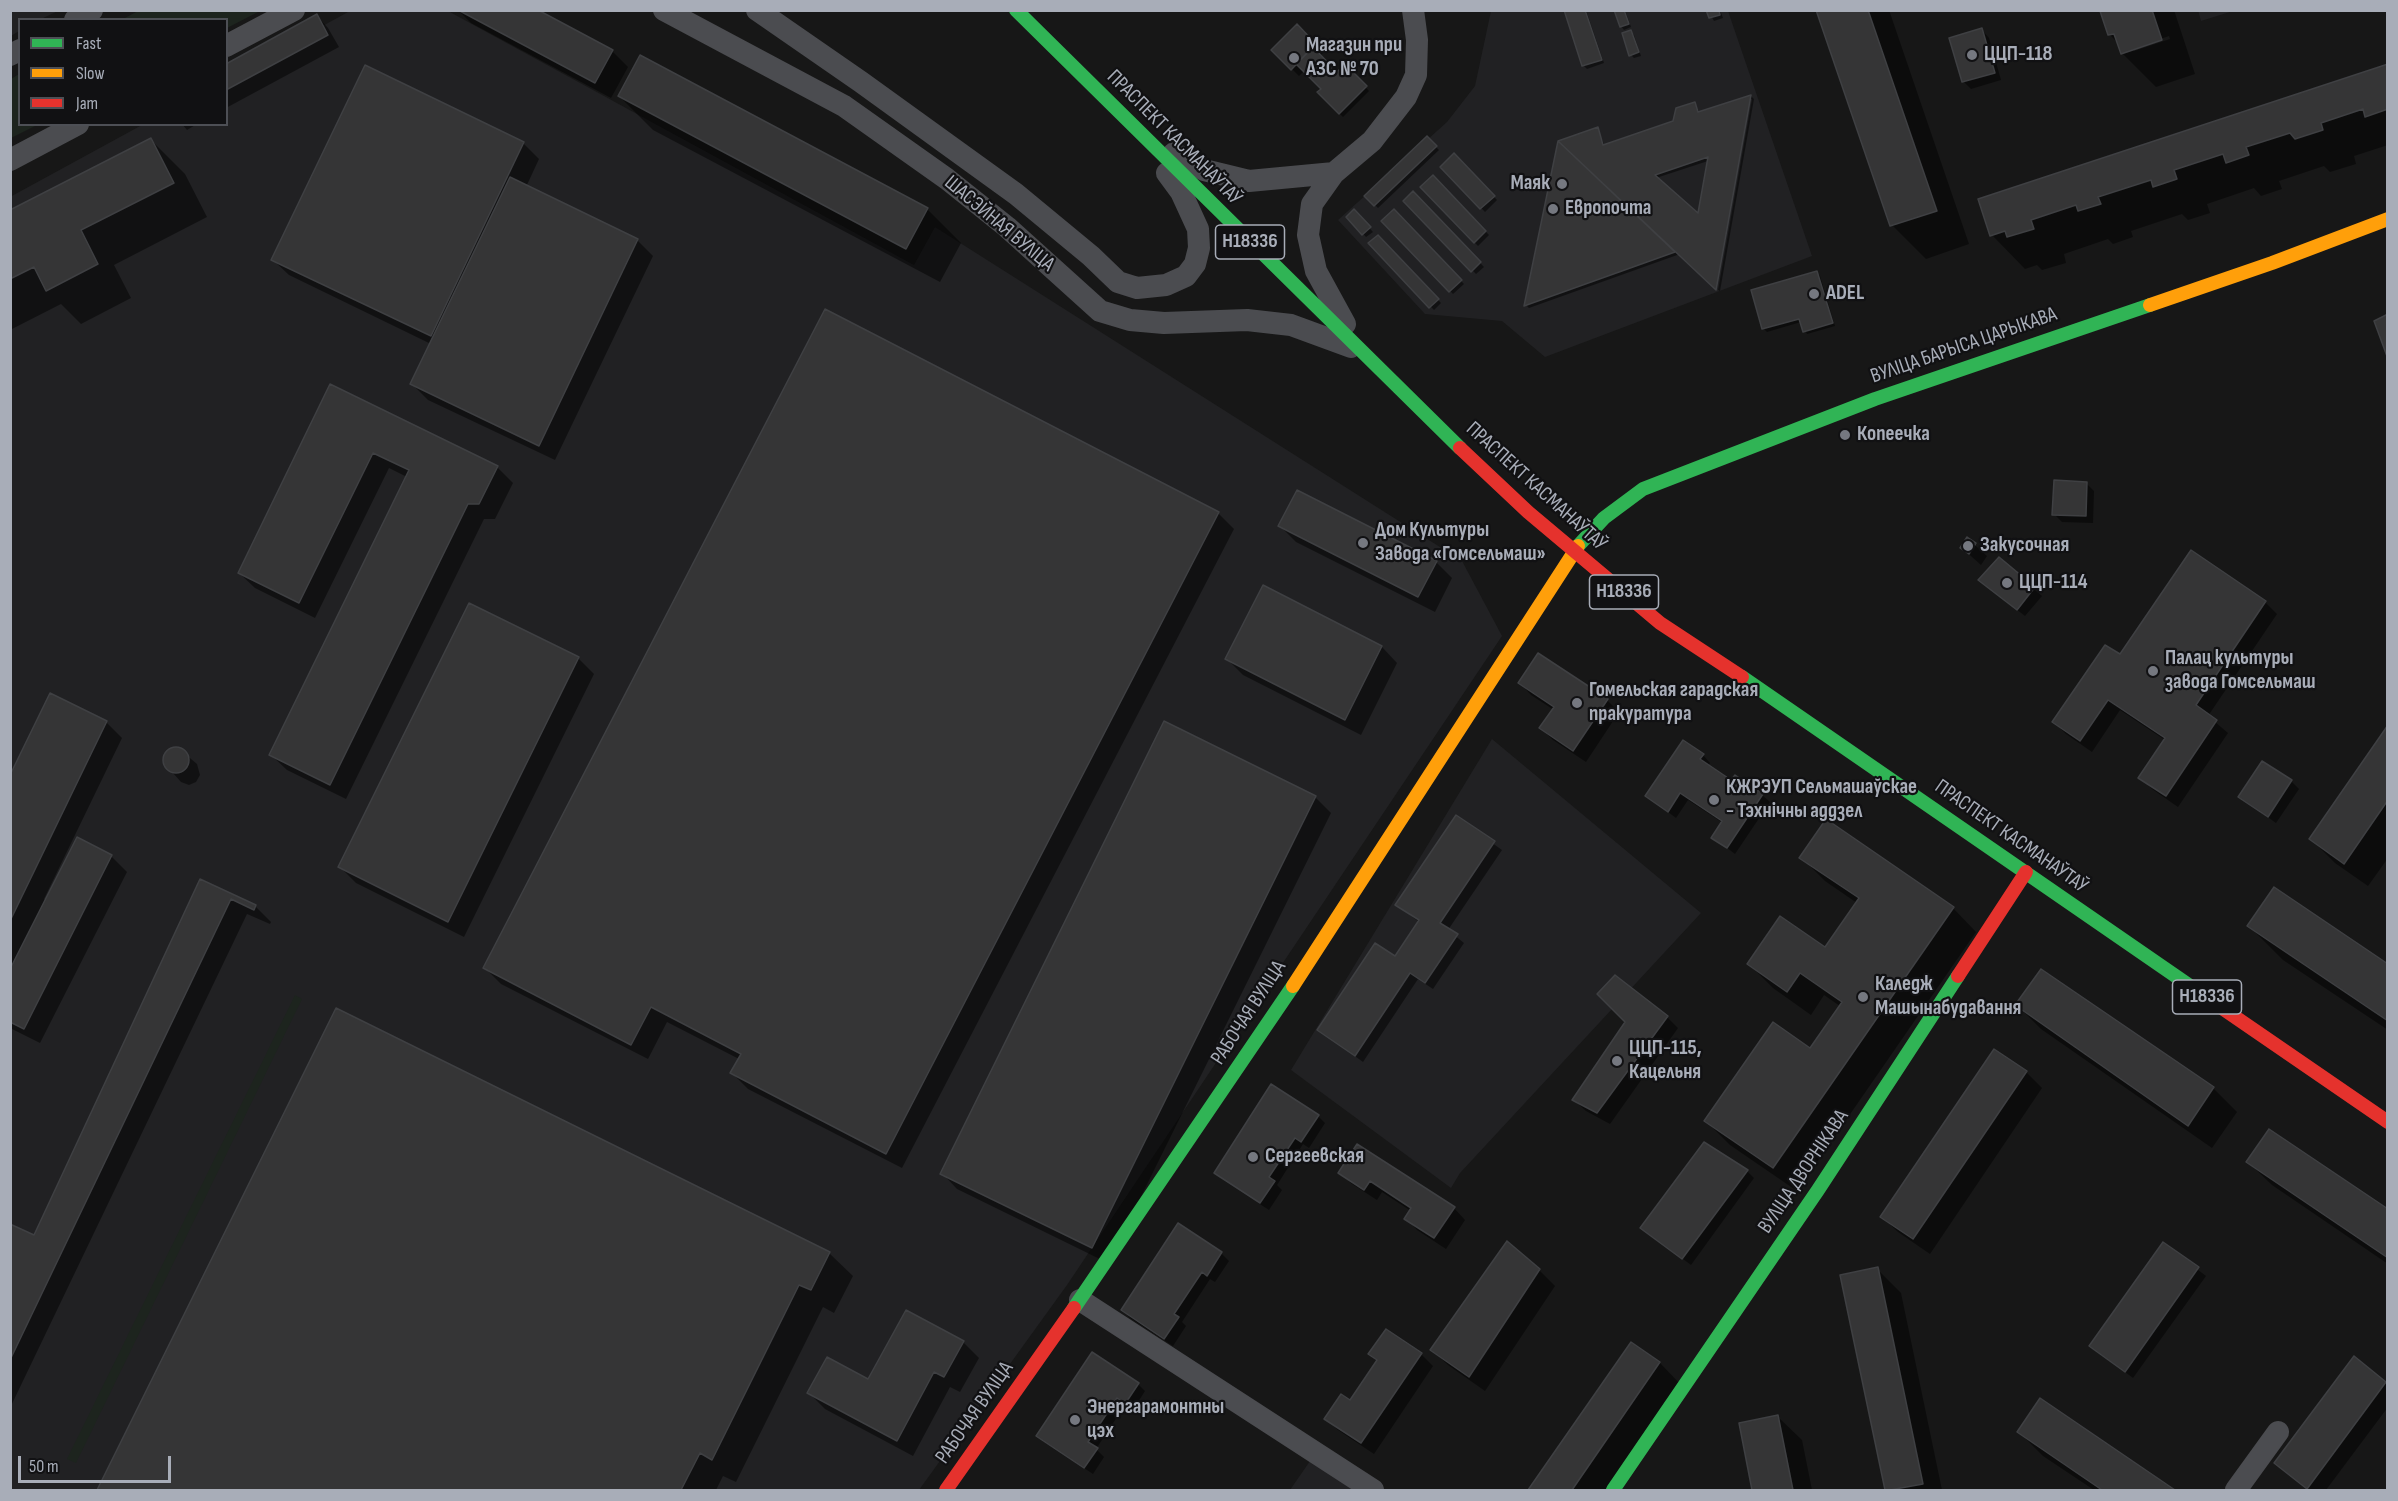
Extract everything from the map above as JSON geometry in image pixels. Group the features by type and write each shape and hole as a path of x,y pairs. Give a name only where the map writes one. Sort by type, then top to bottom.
{"main road":[{"name":"ПРАСПЕКТ КАСМАНАЎТАЎ","path":"1020,14 1440,429 1528,512 1675,634 1788,707 2388,1122"},
{"name":"ВУЛІЦА БАРЫСА ЦАРЫКАВА","path":"1574,550 1604,518 1643,489 1875,399 2272,263 2388,219"},
{"name":"РАБОЧАЯ ВУЛІЦА","path":"946,1491 1258,1039 1549,593 1574,550"},
{"name":"ВУЛІЦА ДВОРНІКАВА","path":"1613,1491 1798,1220 2026,872"}],"street":[{"path":"78,18 92,10"},
{"path":"228,45 294,10"},
{"name":"ШАСЭЙНАЯ ВУЛІЦА","path":"664,10 844,106 946,179 1007,227 1100,311 1130,320 1164,323 1247,320 1291,326 1358,350"},
{"name":"ШАСЭЙНАЯ ВУЛІЦА","path":"757,10 1016,194 1091,256 1118,282 1137,288 1166,285 1186,276 1195,264 1199,248 1198,229 1181,192 1141,134"},
{"path":"1358,350 1317,271 1308,235 1312,204 1334,173 1372,141 1406,97 1416,75 1417,40 1413,10"},
{"path":"10,160 74,126"},
{"path":"1141,134 1204,170 1249,181 1334,173"},
{"path":"1080,1300 1373,1491"},
{"path":"2236,1491 2278,1432"}],"shaded area":[{"path":"11,10 58,10 43,18 18,18 18,32 11,36"},
{"path":"140,10 260,10 228,27 228,18 125,18"},
{"path":"2198,10 2232,10 2233,11 2201,21"},
{"path":"350,11 448,11 914,265 935,227 1462,561 1502,636 1067,1285 919,1490 11,1490 10,197 140,126 228,126 228,77"},
{"path":"1491,11 1728,11 1812,256 1545,357 1502,321 1425,314 1338,220 1447,122 1475,86"},
{"path":"18,75 18,126 35,126 11,138 11,79"},
{"path":"1492,739 1701,913 1460,1173 1451,1188 1291,1070"},
{"path":"295,995 302,999 76,1463 67,1459"},
{"path":"1310,1461 1354,1490 1290,1490"}],"building":[{"path":"458,10 538,10 613,50 595,83"},
{"path":"1564,10 1585,10 1602,60 1582,66"},
{"path":"1614,10 1624,10 1629,24 1620,27"},
{"path":"1706,10 1719,10 1720,15 1709,18"},
{"path":"1816,10 1868,10 1937,211 1890,226"},
{"path":"2152,10 2162,40 2121,54 2114,34 2108,35 2100,11"},
{"path":"317,14 328,35 228,89 228,63"},
{"path":"1297,24 1316,44 1291,70 1271,50"},
{"name":"ЦЦП-118","path":"1982,28 1995,73 1962,82 1949,38"},
{"path":"1631,30 1639,52 1629,56 1622,33"},
{"path":"1313,47 1337,72 1345,64 1367,86 1339,114 1317,92 1321,89 1296,64"},
{"path":"640,55 928,208 906,249 618,96"},
{"path":"2388,64 2388,109 2365,117 2363,109 2321,123 2323,130 2295,139 2290,133 2246,147 2249,155 2226,163 2223,154 2174,170 2177,179 2153,187 2151,180 2098,197 2101,204 2078,211 2076,205 2031,220 2034,229 2007,237 2005,231 1990,236 1978,199"},
{"path":"365,65 524,142 431,336 271,260"},
{"path":"1751,95 1716,290 1558,141 1598,127 1603,145 1673,121 1676,108 1695,102 1698,112","holes":["1708,157 1698,213 1655,175"]},
{"path":"1427,136 1437,146 1374,206 1364,196"},
{"path":"151,138 174,183 81,230 98,264 46,291 34,267 10,279 10,210"},
{"path":"1558,141 1675,252 1524,306"},
{"path":"1454,153 1495,196 1480,209 1440,167"},
{"path":"1433,175 1486,231 1474,243 1420,187"},
{"path":"510,177 638,239 539,446 410,384"},
{"path":"1413,191 1481,262 1471,272 1403,201"},
{"path":"1354,209 1371,227 1362,235 1346,217"},
{"path":"1394,209 1462,280 1449,292 1381,221"},
{"path":"1378,235 1439,299 1429,308 1368,243"},
{"path":"1817,271 1833,323 1803,332 1799,319 1762,329 1751,290"},
{"path":"825,309 1219,512 886,1154 730,1073 741,1054 651,1007 631,1045 483,968"},
{"path":"2388,314 2388,359 2374,321"},
{"path":"330,384 498,466 479,504 468,504 330,785 269,755 409,470 373,453 299,603 238,573"},
{"path":"2054,480 2087,482 2086,516 2052,515"},
{"path":"1297,490 1437,561 1418,597 1278,526"},
{"name":"Закусочная","path":"1967,537 1976,543 1969,554 1960,548"},
{"name":"Палац культуры завода Гомсельмаш","path":"2191,550 2266,601 2196,705 2217,720 2166,796 2138,778 2165,738 2108,700 2080,741 2052,722 2105,645 2120,654"},
{"name":"ЦЦП-114","path":"1999,557 2035,587 2017,610 1978,580"},
{"path":"1263,585 1382,646 1345,720 1225,659"},
{"path":"469,603 579,657 448,922 338,867"},
{"name":"Гомельская гарадская пракуратура","path":"1538,653 1608,699 1573,751 1539,728 1554,707 1518,683"},
{"path":"50,693 107,721 10,921 10,775"},
{"path":"1164,721 1316,796 1092,1248 940,1174"},
{"path":"2388,725 2388,800 2344,864 2309,839"},
{"path":"1683,740 1704,754 1700,759 1731,780 1735,775 1763,794 1727,848 1711,838 1722,821 1680,793 1668,812 1645,796"},
{"path":"176,747 185,751 189,760 185,769 176,773 167,769 163,760 167,751"},
{"path":"2262,761 2292,780 2268,817 2238,797"},
{"path":"1456,815 1495,841 1440,923 1458,934 1425,983 1410,973 1355,1056 1317,1030 1375,943 1395,956 1419,920 1395,905"},
{"name":"Каледж Машынабудавання","path":"1826,819 1954,907 1773,1168 1704,1121 1773,1022 1810,1048 1842,1002 1800,973 1787,992 1747,964 1780,916 1825,947 1859,898 1799,858"},
{"path":"77,837 112,855 24,1029 10,1022 10,969"},
{"path":"200,879 256,905 254,910 231,899 10,1360 10,1224 34,1235"},
{"path":"2274,887 2388,964 2388,1021 2247,926"},
{"path":"2041,969 2214,1087 2188,1126 2015,1005"},
{"name":"ЦЦП-115, Кацельня","path":"1615,975 1668,1016 1597,1113 1572,1100 1625,1022 1597,994"},
{"path":"336,1008 830,1252 811,1290 799,1285 712,1460 700,1453 681,1490 97,1490"},
{"path":"1994,1049 2027,1071 1913,1239 1880,1217"},
{"name":"Сергеевская","path":"1271,1084 1319,1115 1301,1142 1295,1138 1269,1177 1275,1181 1260,1203 1214,1173"},
{"path":"2269,1129 2388,1209 2388,1258 2246,1162"},
{"path":"1704,1142 1748,1170 1682,1259 1640,1228"},
{"path":"1357,1144 1455,1207 1434,1238 1404,1219 1411,1208 1370,1181 1364,1190 1338,1173"},
{"path":"1178,1223 1222,1252 1207,1276 1202,1272 1174,1314 1179,1317 1164,1339 1121,1310"},
{"path":"1507,1241 1540,1269 1469,1377 1430,1350"},
{"path":"2163,1242 2199,1267 2125,1372 2089,1346"},
{"path":"1878,1267 1923,1484 1890,1490 1885,1490 1840,1275"},
{"path":"906,1310 964,1341 944,1377 934,1372 897,1441 807,1393 827,1357 868,1379"},
{"path":"1386,1329 1422,1353 1361,1443 1324,1419 1341,1394 1350,1400 1377,1360 1368,1354"},
{"path":"1631,1342 1660,1362 1572,1490 1528,1490"},
{"name":"Энергарамонтны цэх","path":"1092,1352 1139,1383 1125,1404 1117,1398 1088,1442 1098,1448 1084,1468 1036,1436"},
{"path":"2354,1356 2386,1382 2307,1489 2274,1463"},
{"path":"2040,1398 2175,1490 2102,1490 2017,1432"},
{"path":"1778,1415 1793,1490 1752,1490 1739,1423"}],"traffic: fast":[{"path":"1016,10 1460,448"},
{"path":"1578,546 1604,518 1643,489 1875,399 2150,305"},
{"path":"1742,677 2206,997"},
{"path":"1613,1490 1818,1190 1958,976"},
{"path":"1074,1308 1293,986"}],"traffic: slow":[{"path":"2150,305 2272,263 2388,219"},
{"path":"1293,986 1578,546"}],"traffic: jam":[{"path":"1460,448 1528,512 1660,623 1742,677"},
{"path":"1958,976 2026,872"},
{"path":"2206,997 2388,1122"},
{"path":"946,1490 1074,1308"}],"place":[{"name":"ЦЦП-118","path":"1972,55"},
{"name":"Магазин при АЗС № 70","path":"1294,58"},
{"name":"Маяк","path":"1562,184"},
{"name":"Европочта","path":"1553,209"},
{"name":"ADEL","path":"1814,294"},
{"name":"Копеечка","path":"1845,435"},
{"name":"Дом Культуры Завода «Гомсельмаш»","path":"1363,543"},
{"name":"Закусочная","path":"1968,546"},
{"name":"ЦЦП-114","path":"2007,583"},
{"name":"Палац культуры завода Гомсельмаш","path":"2153,671"},
{"name":"Гомельская гарадская пракуратура","path":"1577,703"},
{"name":"КЖРЭУП Сельмашаўскае - Тэхнічны аддзел","path":"1714,800"},
{"name":"Каледж Машынабудавання","path":"1863,997"},
{"name":"ЦЦП-115, Кацельня","path":"1617,1061"},
{"name":"Сергеевская","path":"1253,1157"},
{"name":"Энергарамонтны цэх","path":"1075,1420"}]}
